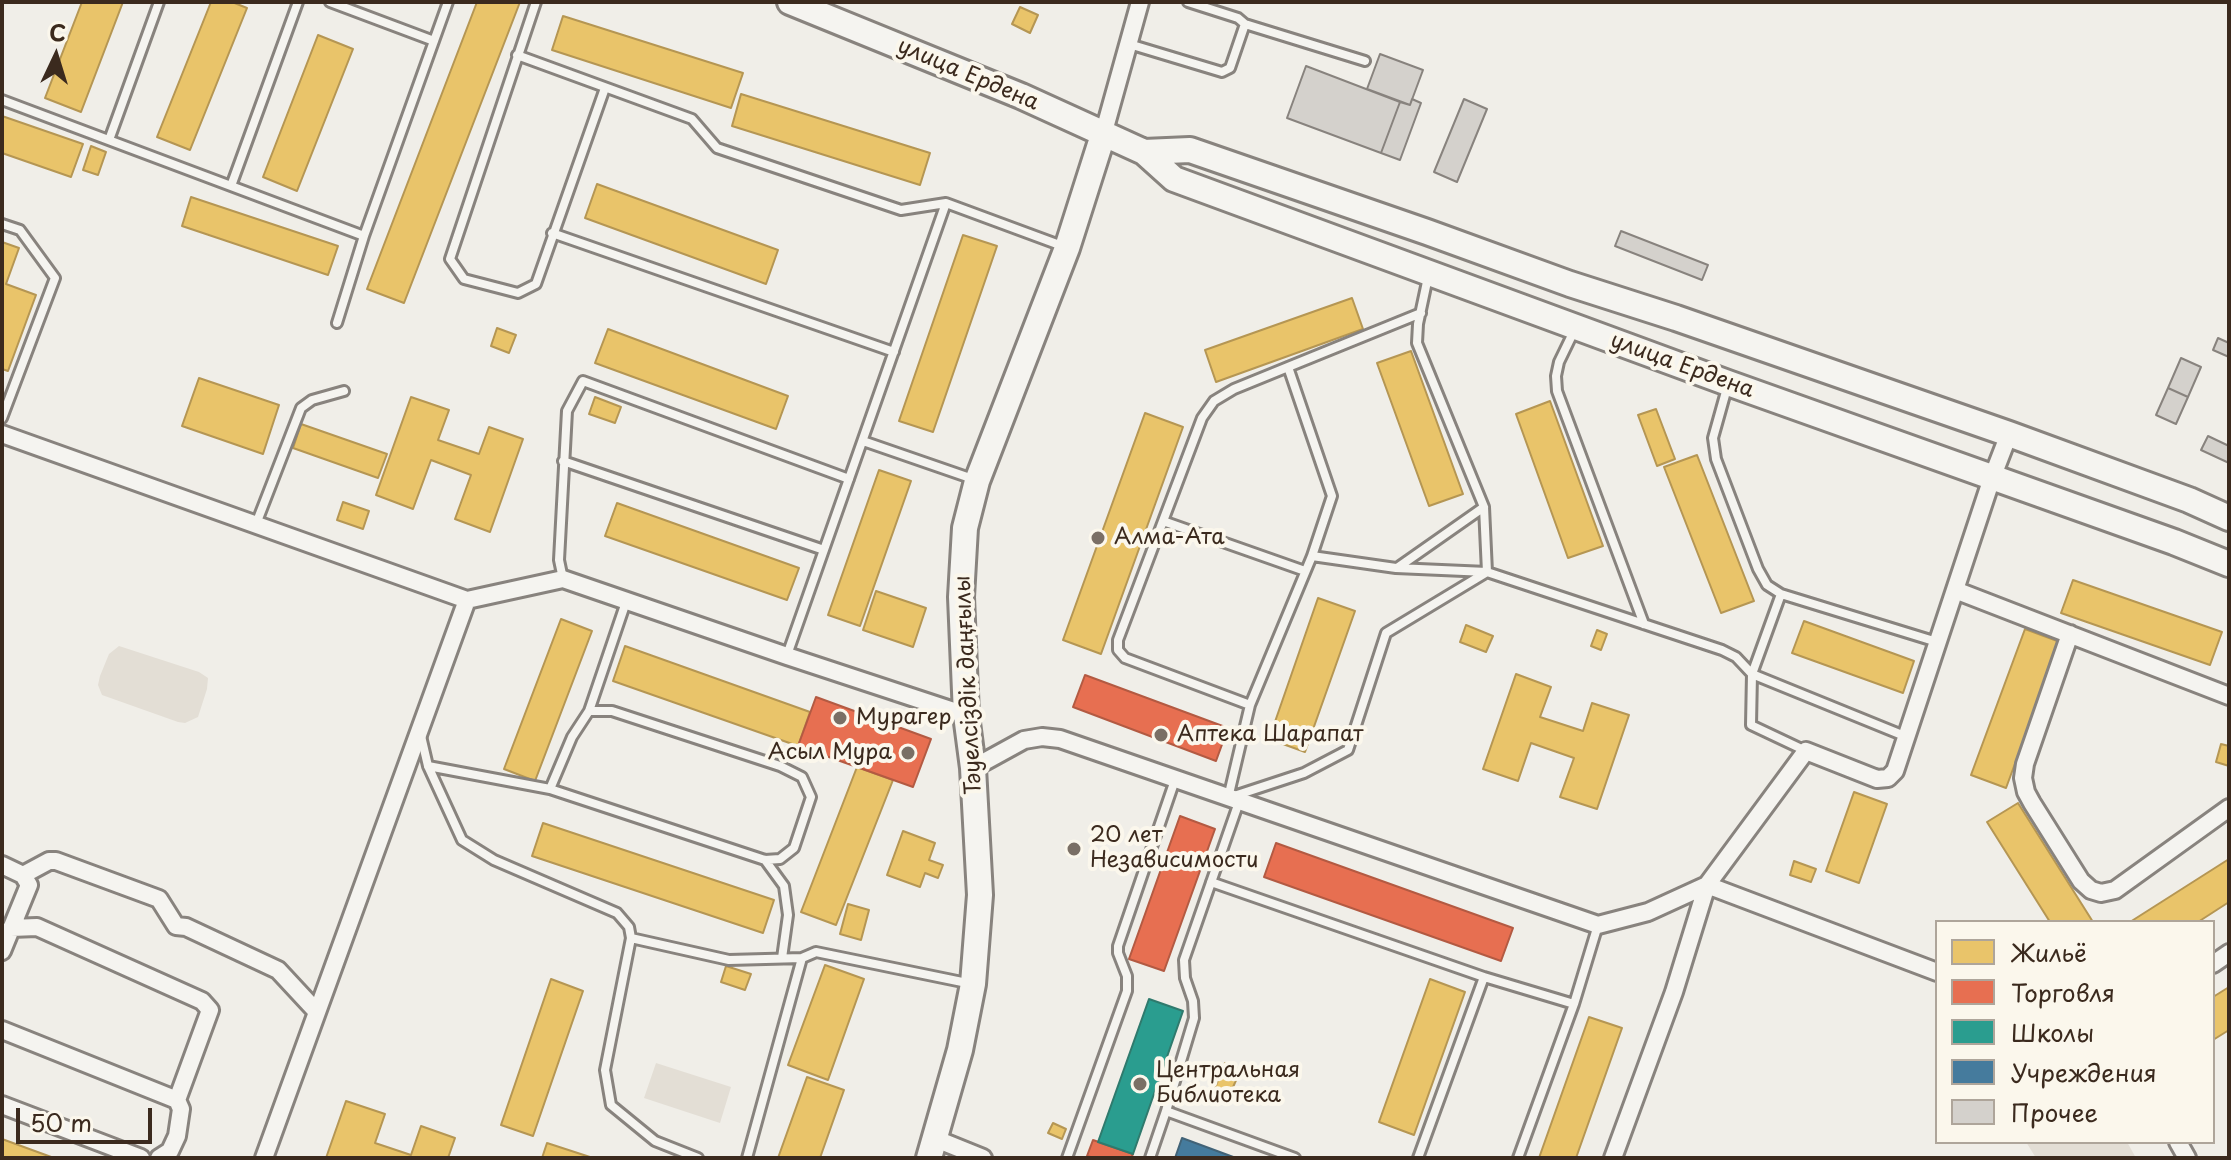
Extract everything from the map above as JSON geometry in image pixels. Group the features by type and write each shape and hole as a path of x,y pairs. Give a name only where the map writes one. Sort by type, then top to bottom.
{"street":[{"name":"улица Ердена","path":"790,2 1021,96 1144,152 1174,179 2229,564"},
{"path":"1103,135 1140,2"},
{"name":"Тәуелсіздік даңғылы","path":"933,1148 960,1050 973,984 980,895 973,768 966,715 961,597 965,528 977,481 1067,248 1103,135"},
{"name":"улица Ердена","path":"1144,152 1190,150 2009,434 2189,500 2229,518"},
{"path":"2,434 467,600 563,579 966,715"},
{"path":"1613,1158 1674,992 1707,885 1806,751 1877,779 1888,778 1895,771 2009,434"},
{"path":"1955,590 2229,696"},
{"path":"264,1158 467,600"},
{"path":"2070,634 2025,764 2023,778 2026,792 2081,881 2091,890 2101,893 2115,890 2229,808"},
{"path":"973,768 1024,740 1042,737 1060,739 1598,925 1648,912 1707,885 1935,971"},
{"path":"23,875 49,861 56,861 159,899 176,926 186,927 278,970 317,1012"},
{"path":"2,865 23,875 29,885 2,951"},
{"path":"11,928 37,927 202,1001 210,1010 177,1100 181,1109 177,1136 170,1151 159,1158"},
{"path":"2,1030 177,1100"},
{"path":"2,1105 141,1158"},
{"path":"933,1148 983,1158"}],"lane":[{"path":"109,140 159,2"},
{"path":"231,186 298,2"},
{"path":"330,2 434,41"},
{"path":"337,323 364,236 448,2"},
{"path":"536,2 450,259 464,279 518,293 536,284 605,88"},
{"path":"1188,2 1238,18 1245,24 1365,61"},
{"path":"1129,44 1222,72 1230,68 1245,24"},
{"path":"517,55 692,119 717,148 901,210 946,203 1067,248"},
{"path":"2,100 364,236"},
{"path":"787,656 946,203"},
{"path":"2,224 20,230 55,278 2,418"},
{"path":"552,233 894,352"},
{"path":"1429,273 1417,343 1484,507 1487,572"},
{"path":"1250,705 1125,658 1118,650 1118,640 1202,418 1214,401 1234,389 1421,313"},
{"path":"1576,326 1559,362 1557,391 1644,624"},
{"path":"1150,1158 1194,1018 1184,960 1211,882 1233,800 1250,705 1312,556 1332,496 1288,367"},
{"path":"563,579 559,560 567,411 583,381 849,479"},
{"path":"1728,383 1713,438 1716,459 1767,585 1781,594 1937,642"},
{"path":"256,524 301,408 312,400 344,391"},
{"path":"863,441 977,481"},
{"path":"563,461 824,550"},
{"path":"1396,568 1484,507"},
{"path":"1163,521 1305,571"},
{"path":"1312,556 1396,568 1487,572 1722,650 1736,657 1752,674 1907,737"},
{"path":"1233,800 1304,773 1348,750 1386,633 1487,572"},
{"path":"1781,594 1752,674 1751,725 1806,751"},
{"path":"550,789 572,737 589,711 627,601"},
{"path":"428,766 550,789 765,860 780,859 794,848 811,797 802,777 780,766 612,711 589,711"},
{"path":"420,729 428,766 462,840 494,860 617,913 629,927 631,938 605,1070 611,1105 655,1141 698,1158"},
{"path":"1067,1158 1127,991 1127,976 1118,953 1120,939 1175,780"},
{"path":"765,860 784,886 788,915 782,958"},
{"path":"1211,882 1484,977 1574,1004"},
{"path":"1518,1158 1574,1004 1598,925"},
{"path":"631,938 729,960 802,958 816,952 973,984"},
{"path":"747,1158 802,958"},
{"path":"1418,1158 1484,977"},
{"path":"1166,1111 1295,1158"}],"shaded area":[{"path":"119,646 199,672 208,678 198,717 185,723 178,722 102,695 98,685 100,676 109,654"},
{"path":"656,1063 731,1087 720,1123 644,1098"},
{"path":"2027,1144 2128,1144 2136,1158 2036,1158"}],"building: Жильё":[{"path":"82,2 123,2 81,112 45,98"},
{"path":"211,2 232,2 247,8 190,150 157,137"},
{"path":"477,2 520,2 404,303 367,289"},
{"path":"1020,7 1038,15 1030,33 1012,24"},
{"path":"563,16 743,73 731,108 552,50"},
{"path":"318,35 353,49 297,191 263,177"},
{"path":"741,94 930,153 920,185 732,126"},
{"path":"2,116 83,144 71,177 2,153"},
{"path":"91,146 106,152 98,175 83,170"},
{"path":"597,184 778,250 766,284 585,218"},
{"path":"191,197 338,246 328,275 182,226"},
{"path":"963,235 997,246 933,432 899,421"},
{"path":"2,242 19,248 6,284 36,295 8,371 2,369"},
{"path":"1352,298 1363,329 1216,382 1205,350"},
{"path":"497,328 516,335 509,353 491,346"},
{"path":"608,329 788,396 776,429 595,363"},
{"path":"1411,351 1463,494 1429,506 1377,363"},
{"path":"199,378 279,405 263,454 182,426"},
{"path":"411,397 449,410 438,440 479,454 489,427 523,439 490,532 455,519 471,475 431,460 413,509 376,495"},
{"path":"595,397 621,407 615,423 589,414"},
{"path":"1550,401 1603,546 1568,558 1516,414"},
{"path":"1656,409 1675,459 1657,466 1638,415"},
{"path":"1145,413 1183,427 1101,654 1063,640"},
{"path":"301,424 387,454 378,478 293,448"},
{"path":"1697,455 1754,601 1721,613 1664,467"},
{"path":"879,470 911,481 860,626 828,615"},
{"path":"343,502 369,511 363,529 337,520"},
{"path":"617,503 799,568 787,600 605,536"},
{"path":"2073,580 2222,632 2210,665 2061,613"},
{"path":"876,591 926,608 913,647 863,630"},
{"path":"1318,598 1355,611 1305,752 1269,739"},
{"path":"561,619 592,631 535,781 504,769"},
{"path":"1804,621 1914,661 1903,693 1792,653"},
{"path":"1466,625 1493,636 1486,652 1460,642"},
{"path":"2025,629 2060,642 2006,788 1971,775"},
{"path":"1597,630 1607,634 1601,650 1591,646"},
{"path":"625,646 810,712 798,746 613,681"},
{"path":"1516,674 1551,687 1540,717 1583,731 1592,703 1629,715 1597,809 1560,797 1574,758 1531,743 1518,781 1483,769"},
{"path":"2221,744 2229,746 2229,766 2216,762"},
{"path":"857,767 893,780 836,925 801,912"},
{"path":"1854,792 1887,804 1859,883 1826,871"},
{"path":"2018,803 2092,920 2049,920 1987,822"},
{"path":"543,823 774,900 763,933 532,856"},
{"path":"903,831 935,843 929,860 943,865 938,878 925,873 920,887 887,875"},
{"path":"2229,859 2229,902 2201,920 2133,920"},
{"path":"1794,861 1816,869 1811,882 1790,875"},
{"path":"848,904 869,910 861,940 840,934"},
{"path":"825,965 864,979 828,1080 788,1065"},
{"path":"726,966 751,974 745,990 721,982"},
{"path":"551,979 583,991 533,1136 501,1125"},
{"path":"1430,979 1465,992 1414,1135 1379,1122"},
{"path":"2229,987 2229,1030 2215,1039 2215,996"},
{"path":"1589,1017 1622,1028 1576,1158 1539,1158"},
{"path":"1225,1063 1241,1069 1230,1094 1215,1088"},
{"path":"807,1077 844,1090 820,1158 778,1158"},
{"path":"346,1101 385,1114 375,1143 411,1155 421,1126 455,1138 448,1158 326,1158"},
{"path":"1053,1123 1066,1129 1062,1139 1048,1133"},
{"path":"2,1139 54,1158 2,1158"},
{"path":"547,1143 593,1158 542,1158"}],"building: Торговля":[{"path":"1085,675 1228,728 1216,761 1073,707"},
{"path":"816,697 931,739 913,787 798,746"},
{"path":"1180,816 1215,829 1164,971 1129,959"},
{"path":"1276,843 1513,928 1501,961 1264,877"},
{"path":"1093,1140 1133,1154 1131,1158 1087,1156"}],"building: Школы":[{"path":"1149,999 1183,1011 1133,1154 1098,1142"}],"building: Учреждения":[{"path":"1182,1138 1236,1158 1175,1158"}],"building: Прочее":[{"path":"1380,54 1423,70 1410,105 1367,89"},
{"path":"1306,66 1400,102 1381,153 1287,118"},
{"path":"1412,99 1421,103 1400,160 1381,153 1400,102 1410,105"},
{"path":"1464,99 1487,109 1457,182 1434,172"},
{"path":"1621,231 1708,265 1702,280 1615,246"},
{"path":"2218,338 2229,343 2229,357 2213,350"},
{"path":"2181,358 2201,367 2188,397 2168,388"},
{"path":"2168,388 2188,397 2176,424 2156,415"},
{"path":"2208,436 2229,446 2229,463 2201,450"}],"place":[{"name":"Алма-Ата","path":"1098,538"},
{"name":"Мурагер","path":"840,718"},
{"name":"Аптека Шарапат","path":"1161,735"},
{"name":"Асыл Мура","path":"908,753"},
{"name":"20 лет Независимости","path":"1074,849"},
{"name":"Центральная Библиотека","path":"1140,1084"}]}
